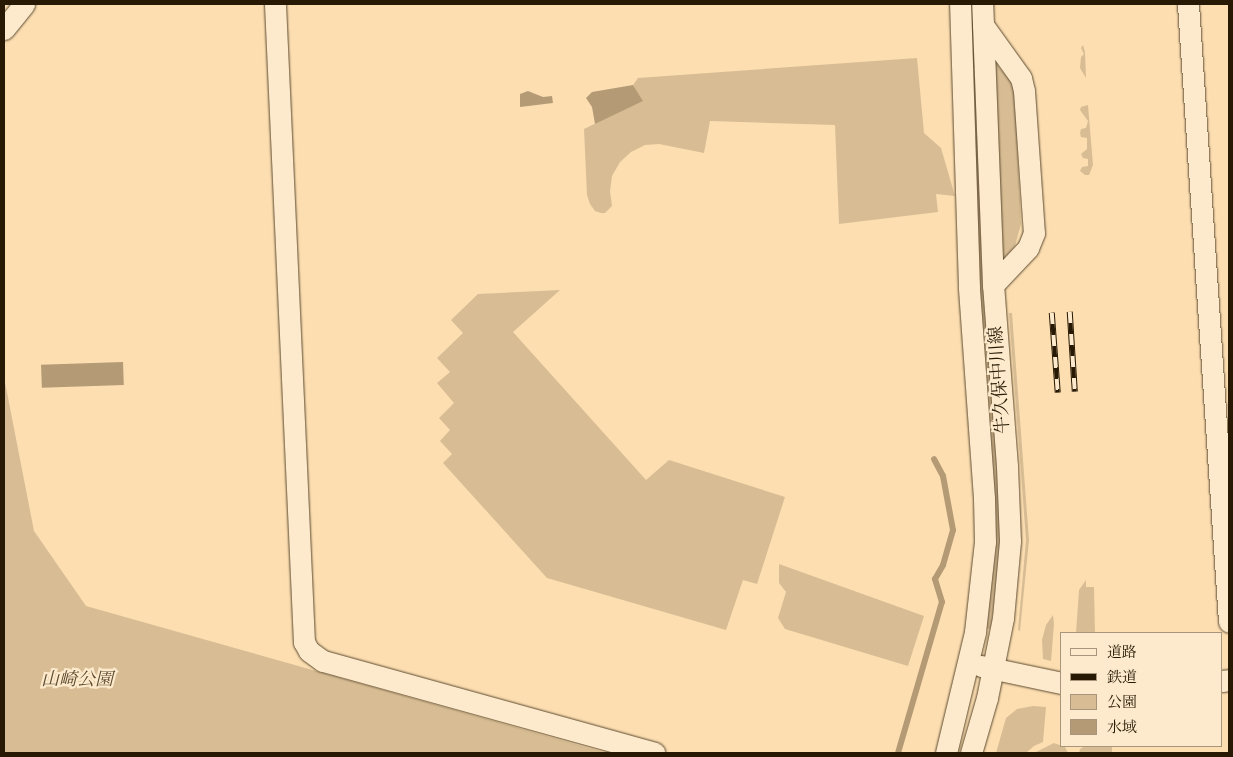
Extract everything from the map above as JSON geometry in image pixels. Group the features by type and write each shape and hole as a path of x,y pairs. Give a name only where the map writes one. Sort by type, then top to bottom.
{"street":[{"path":"4,29 24,4"},
{"path":"274,4 304,642 308,651 323,661 654,753"},
{"name":"牛久保中川線","path":"946,753 968,663 983,571 984,498 968,287 960,4"},
{"name":"牛久保中川線","path":"971,753 993,670 1004,609 1010,542 1007,466 993,285 982,4"},
{"path":"1188,4 1229,622"},
{"path":"983,25 1021,78 1024,90 1034,233 1028,248 993,285"},
{"path":"968,663 1060,684"}],"green space":[{"path":"1083,45 1085,52 1086,78 1080,68 1081,57 1084,54 1081,48"},
{"path":"917,58 924,133 941,148 955,196 936,194 938,212 839,224 835,125 710,121 704,153 659,144 645,145 631,152 620,162 612,176 610,191 612,206 605,213 601,213 595,211 590,204 587,195 584,129 642,101 633,85 638,78"},
{"path":"995,62 1009,79 1015,91 1021,224 1015,246 1001,262"},
{"path":"1088,105 1093,165 1089,175 1085,175 1080,171 1082,167 1088,166 1088,159 1083,158 1081,154 1087,149 1087,138 1081,137 1080,133 1081,129 1086,128 1088,121 1080,110 1081,107"},
{"path":"974,137 979,137 1001,543 991,629 984,628 994,506 979,298"},
{"path":"560,290 513,332 646,480 669,460 785,497 757,584 743,580 726,630 547,578 443,463 452,454 440,441 450,430 439,418 454,403 437,383 450,372 437,358 463,333 451,320 478,294"},
{"path":"1009,313 1012,313 1029,540 1020,631 1018,630 1026,540"},
{"name":"山崎公園","path":"4,377 34,531 86,606 606,753 4,753"},
{"path":"779,564 924,616 908,666 785,629 778,618 786,592 779,583"},
{"path":"1086,580 1086,587 1094,587 1095,632 1076,632 1079,590"},
{"path":"1053,615 1051,661 1043,659 1042,640 1046,625"},
{"path":"1033,706 1046,707 1043,742 1034,746 1026,753 996,753 1006,718 1017,709"},
{"path":"1054,743 1060,745 1060,747 1065,747 1068,753 1034,753"},
{"path":"1083,747 1112,747 1112,753 1079,753 1080,749"}],"water":[{"path":"633,85 643,101 595,124 592,107 586,98 592,92"},
{"path":"528,91 543,97 552,96 553,103 520,107 520,94"},
{"path":"123,362 124,385 42,388 41,365"}],"waterway":[{"path":"898,753 942,602 935,579 943,565 953,530 943,476 934,459"}],"railway":[{"path":"1070,312 1075,392"},
{"path":"1052,313 1058,393"}]}
